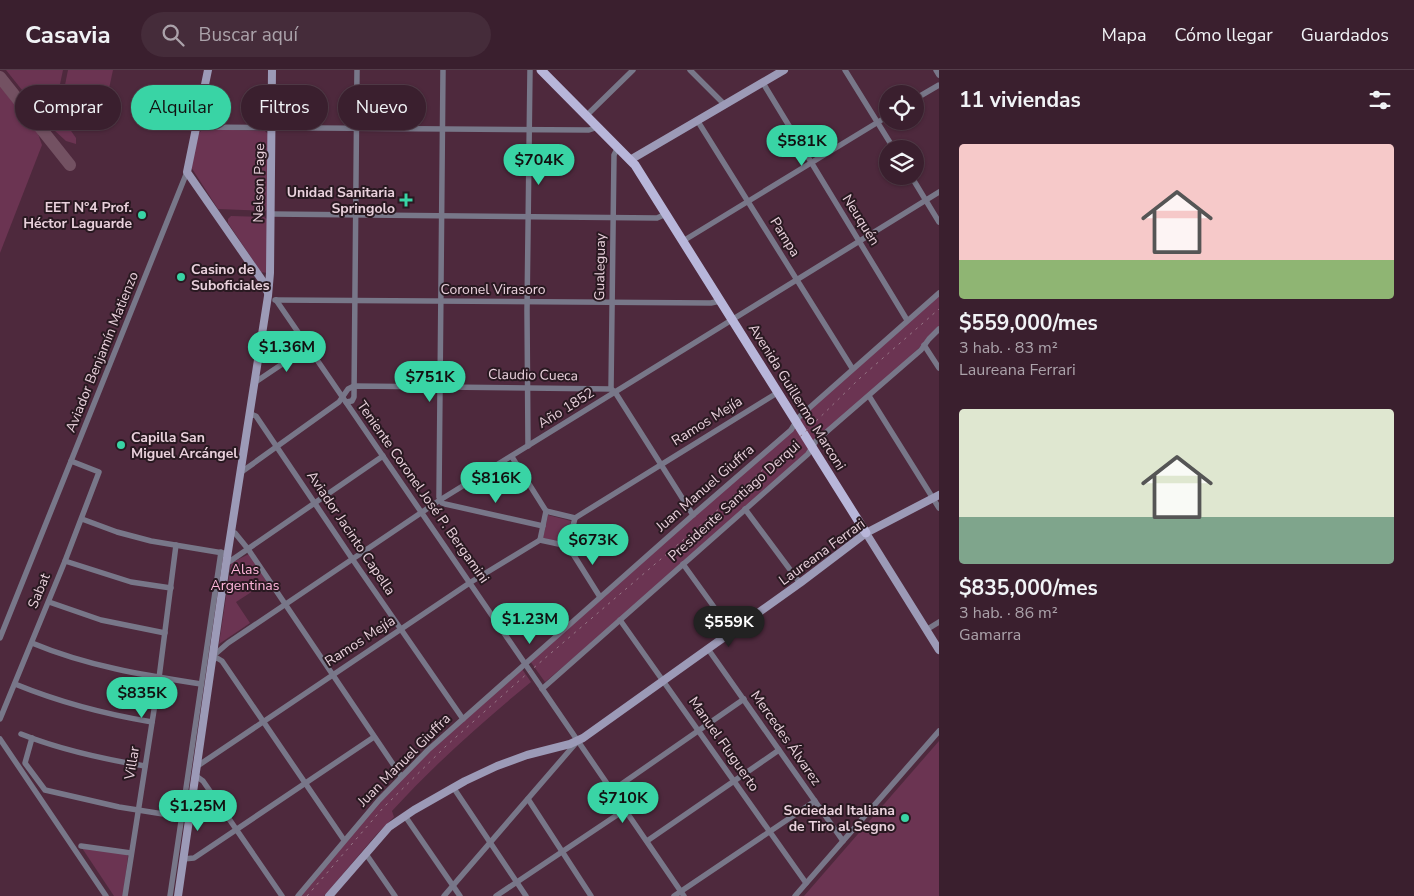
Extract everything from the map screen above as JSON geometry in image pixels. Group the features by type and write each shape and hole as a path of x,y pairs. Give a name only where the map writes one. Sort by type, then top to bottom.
{"main road":[{"name":"Avenida Guillermo Marconi","path":"542,70 630,160 666,214 776,393 866,533"}],"street":[{"name":"Aviador Benjamín Matienzo","path":"205,85 208,70"},
{"name":"Nelson Page","path":"272,70 272,85"},
{"path":"357,70 357,85"},
{"path":"443,70 440,500 445,504 543,526"},
{"path":"528,446 526,388 530,70"},
{"path":"586,116 633,70"},
{"path":"690,70 724,104"},
{"path":"630,160 784,70"},
{"path":"845,70 888,140"},
{"path":"936,70 939,75"},
{"name":"Neuquén","path":"763,82 907,320"},
{"path":"924,94 939,85"},
{"name":"Pampa","path":"697,120 852,368"},
{"path":"683,241 877,122"},
{"path":"426,129 589,130 598,127"},
{"name":"Aviador Benjamín Matienzo","path":"0,638 187,172 195,130"},
{"name":"Nelson Page","path":"178,896 213,658 225,557 231,534 268,296 272,130"},
{"path":"240,473 339,402 345,400 352,401 354,399 356,130"},
{"name":"Gualeguay","path":"613,390 614,155 618,147"},
{"path":"187,172 264,283 268,296"},
{"path":"917,185 939,222"},
{"name":"Año 1852","path":"213,658 228,643 440,500 606,398 613,390 732,320 939,192"},
{"path":"271,214 657,218 666,214"},
{"name":"Juan Manuel Giuffra","path":"298,896 344,840 428,750 692,515 791,430 798,417 939,293"},
{"name":"Coronel Virasoro","path":"268,296 276,300 711,303 720,301"},
{"name":"Teniente Coronel José P. Bergamini","path":"276,300 683,894"},
{"name":"Presidente Santiago Derqui","path":"542,689 808,454 816,441 869,396 939,330"},
{"path":"924,345 939,368"},
{"path":"254,383 309,346"},
{"path":"345,400 348,389 354,386"},
{"name":"Claudio Cueca","path":"354,386 613,390"},
{"path":"602,389 606,393 606,398"},
{"path":"613,390 692,515"},
{"name":"Ramos Mejía","path":"575,518 776,393"},
{"path":"869,396 936,497 939,508"},
{"name":"Aviador Jacinto Capella","path":"250,414 256,416 277,446 463,719"},
{"path":"82,519 125,534 225,557 248,549 383,456"},
{"path":"512,457 546,511 540,540 568,546 600,597"},
{"name":"Sabat","path":"0,719 49,602 99,472 71,461"},
{"name":"Laureana Ferrari","path":"577,741 664,681 866,533 936,497"},
{"path":"745,509 800,583"},
{"path":"546,511 575,518 568,546"},
{"path":"231,534 235,533 248,549 402,776"},
{"name":"Avenida Guillermo Marconi","path":"866,533 939,650"},
{"name":"Ramos Mejía","path":"196,767 471,582 540,540"},
{"name":"Villar","path":"125,896 159,678 176,545"},
{"path":"170,896 201,684 225,557"},
{"path":"65,561 131,582 171,588"},
{"path":"683,564 732,632"},
{"path":"49,602 101,620 165,633"},
{"name":"Manuel Fluguerto","path":"620,620 806,883"},
{"path":"926,630 939,622"},
{"path":"32,643 94,664 159,678 201,684"},
{"name":"Mercedes Álvarez","path":"708,649 843,841"},
{"path":"213,658 222,661 307,783 344,840"},
{"path":"15,684 72,705 152,722"},
{"path":"613,790 744,699"},
{"path":"795,896 939,731"},
{"path":"21,734 87,755 144,766"},
{"path":"182,859 194,858 374,737"},
{"path":"32,738 25,763 45,790 138,810 182,817"},
{"path":"0,739 106,896"},
{"path":"329,896 389,827 405,816 453,787 509,761 577,741"},
{"path":"444,896 577,741"},
{"path":"647,841 779,750"},
{"path":"196,776 203,781 282,896"},
{"path":"453,787 526,896"},
{"path":"528,799 591,896"},
{"path":"674,896 683,894 815,801"},
{"path":"496,896 626,810"},
{"path":"405,816 460,896"},
{"path":"82,846 131,853"},
{"path":"366,854 396,896"}],"green space":[{"path":"6,70 63,70 60,85 18,85"},
{"path":"68,70 113,70 110,85 65,85"},
{"path":"0,86 15,104 15,130 36,130 42,145 0,253"},
{"path":"54,130 70,130 76,138 76,144 66,141"},
{"path":"202,130 231,130 265,131 268,134 268,209 265,211 218,209 191,167 199,133"},
{"path":"231,216 264,217 267,219 267,273 261,272 228,223 228,219"},
{"path":"939,293 939,329 745,508 545,682 530,661"},
{"path":"548,515 571,521 566,543 543,538"},
{"name":"Alas Argentinas","path":"249,554 267,582 236,602 250,623 219,644 231,563"},
{"path":"522,669 531,682 459,744 408,794 392,811 394,817 376,835 324,896 298,896 401,776"},
{"name":"Sociedad Italiana de Tiro al Segno","path":"939,741 939,896 804,896"},
{"path":"82,848 128,856 123,896 114,896"}],"taxiway":[{"path":"0,77 70,165"}],"railway":[{"path":"307,896 383,808 446,746 530,671 703,523 803,434 859,379 939,309"}],"place":[{"name":"Unidad Sanitaria Springolo","path":"406,200"},
{"name":"EET Nº4 Prof. Héctor Laguarde","path":"142,215"},
{"name":"Casino de Suboficiales","path":"181,277"},
{"name":"Capilla San Miguel Arcángel","path":"121,445"},
{"name":"Sociedad Italiana de Tiro al Segno","path":"905,818"}]}
